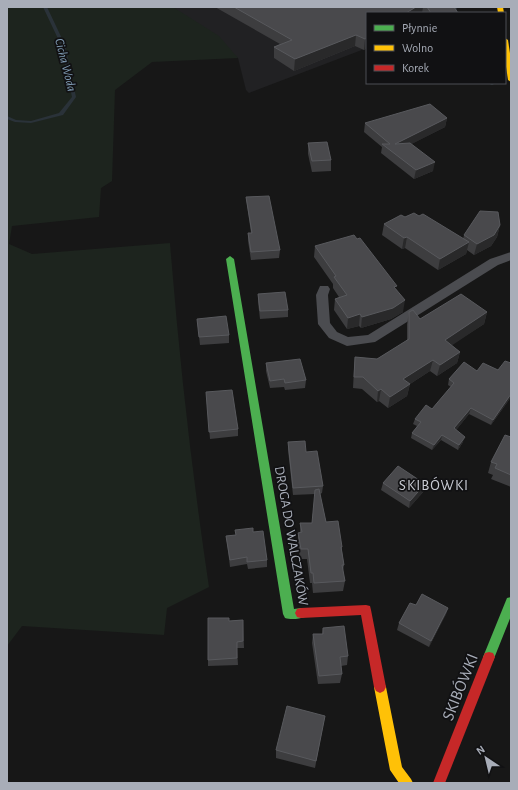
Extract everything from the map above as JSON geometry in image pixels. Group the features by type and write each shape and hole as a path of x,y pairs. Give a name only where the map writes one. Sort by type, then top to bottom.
{"street":[{"path":"506,47 511,80"},
{"name":"DROGA DO WALCZAKÓW","path":"230,259 289,614 366,610 396,770 407,783"},
{"name":"SKIBÓWKI","path":"439,783 511,602"}],"lane":[{"path":"324,288 322,295 324,324 333,335 347,342 360,342 371,340 494,262 511,256"}],"shaded area":[{"path":"7,7 173,7 219,36 238,58 152,62 115,90 112,181 101,188 99,217 12,226 9,244 32,254 170,243 186,415 209,587 167,608 164,635 22,626 7,646"},
{"path":"173,7 445,7 442,12 366,12 366,48 249,93 246,90 238,58"}],"building":[{"path":"234,7 416,7 408,12 366,12 366,38 356,35 295,59 274,47 292,40"},
{"path":"427,7 454,7 457,12 430,12"},
{"path":"430,104 447,118 395,144 410,143 435,162 416,170 382,144 390,144 365,123"},
{"path":"327,142 331,160 312,161 308,143"},
{"path":"269,196 280,250 251,252 248,233 252,233 246,197"},
{"path":"480,211 498,212 500,225 494,235 477,244 464,235"},
{"path":"414,213 419,216 423,214 469,242 440,259 407,237 404,238 384,224 401,215 405,217"},
{"path":"354,235 357,239 360,238 397,286 394,287 405,300 393,308 362,317 360,314 348,318 335,299 347,295 315,246"},
{"path":"285,292 288,310 260,311 258,294"},
{"path":"461,294 487,312 445,340 460,352 440,365 433,360 403,379 410,384 390,397 381,389 378,391 363,377 354,377 355,357 377,359 409,339 409,312 413,310 420,319"},
{"path":"226,316 229,335 199,337 197,319"},
{"path":"300,359 306,380 285,383 284,379 270,381 266,363"},
{"path":"505,361 511,363 511,394 493,420 471,408 454,428 465,437 459,445 442,435 434,445 412,433 421,422 415,419 426,405 432,409 454,383 449,379 464,362 477,371 483,363 498,370"},
{"path":"232,390 238,429 209,432 206,392"},
{"path":"505,435 511,437 511,475 495,468 497,464 491,462"},
{"path":"305,441 306,452 317,451 323,486 293,488 288,442"},
{"path":"398,466 425,484 410,501 383,483"},
{"path":"319,489 326,522 338,521 345,581 314,583 313,573 311,573 308,549 301,549 298,533 302,532 300,523 312,523 315,490"},
{"path":"253,528 253,532 263,531 267,560 247,562 247,557 230,560 226,536 236,535 235,530"},
{"path":"422,594 448,608 431,641 399,623 410,603 416,605"},
{"path":"208,618 229,618 229,621 243,620 243,641 237,642 237,658 208,660"},
{"path":"344,626 348,656 340,657 342,674 319,676 313,634 323,634 323,628"},
{"path":"287,706 325,716 316,761 276,750"}],"waterway":[{"name":"Cicha Woda","path":"7,117 15,121 31,122 61,114 74,97 63,45 45,7"},
{"path":"454,12 455,7"}],"traffic: fast":[{"path":"230,259 289,614 301,613"},
{"path":"489,657 511,602"}],"traffic: slow":[{"path":"500,7 501,12"},
{"path":"506,47 511,80"},
{"path":"380,687 396,770 407,783"}],"traffic: jam":[{"path":"301,613 366,610 380,687"},
{"path":"439,783 489,657"}],"district":[{"name":"SKIBÓWKI","path":"434,485"}]}
